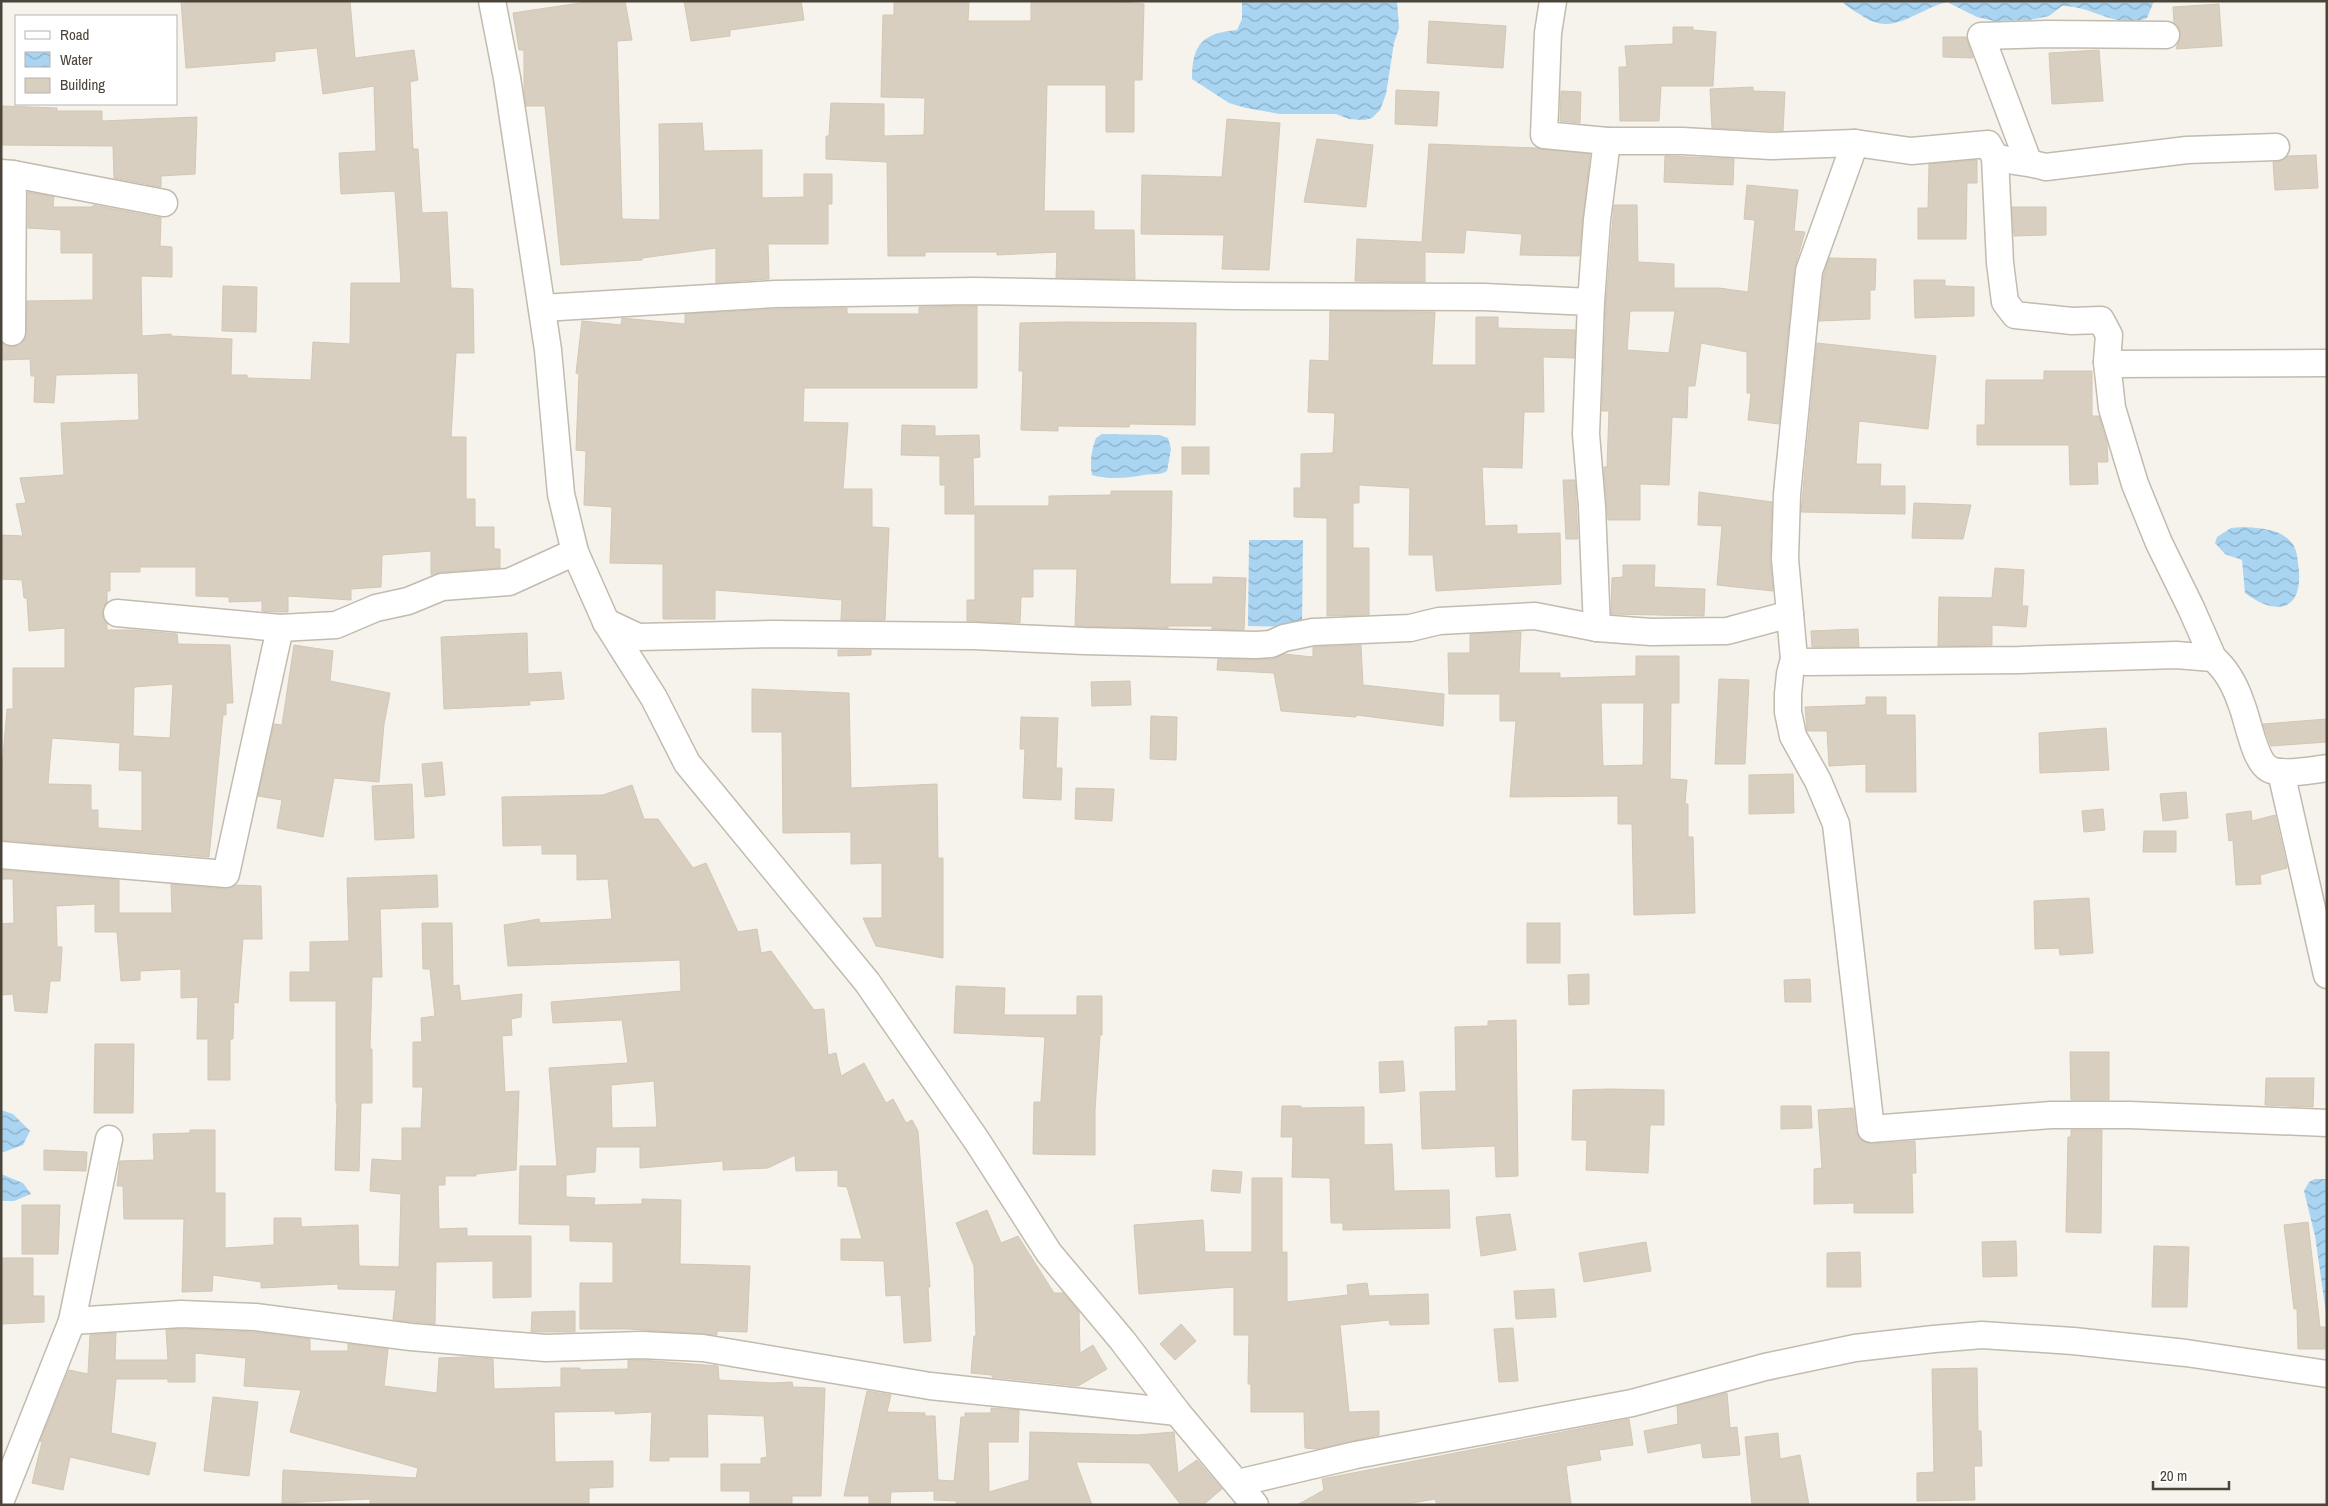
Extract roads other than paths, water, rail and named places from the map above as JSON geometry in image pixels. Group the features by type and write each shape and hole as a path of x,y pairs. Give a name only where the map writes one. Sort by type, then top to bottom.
{"street":[{"path":"492,1 506,78 548,350 561,494 575,552 606,622 654,698 687,763 867,982 976,1141 1049,1253 1122,1340 1177,1412 1255,1505"},
{"path":"1553,1 1548,33 1544,135 1608,141 1682,141 1771,146 1856,143 1911,151 1988,144 1995,157 2000,263 2005,302 2015,315 2072,321 2101,320 2109,335 2107,362 2112,408 2135,484 2159,543 2213,658 2231,680 2241,701 2259,758 2269,769 2281,772 2327,768"},
{"path":"2028,162 1981,36 2166,34"},
{"path":"1596,628 1592,507 1586,434 1591,302 1597,220 1608,141"},
{"path":"1856,143 1808,272 1787,494 1785,559 1794,659 1790,674 1788,712 1794,736 1818,781 1836,824 1871,1129 2051,1115 2130,1115 2327,1123"},
{"path":"1995,157 2012,162 2028,162 2046,167 2187,150 2276,147"},
{"path":"12,332 7,174 164,203"},
{"path":"542,308 776,294 975,291 1235,296 1484,297 1591,302"},
{"path":"2107,362 2112,364 2325,363"},
{"path":"116,613 280,628 336,624 376,608 408,601 442,588 509,582 575,552"},
{"path":"606,622 638,637 771,634 965,636 1084,642 1256,645 1271,644 1284,638 1313,632 1410,628 1439,621 1535,616 1596,628 1651,632 1727,632 1790,614"},
{"path":"1,855 226,874 280,628"},
{"path":"1794,659 1806,662 2020,660 2176,655 2213,658"},
{"path":"2281,772 2327,975"},
{"path":"1,1500 72,1321 108,1139"},
{"path":"72,1321 181,1314 255,1317 411,1337 546,1348 641,1344 703,1348 930,1386 1177,1412"},
{"path":"1238,1483 1356,1455 1632,1403 1765,1367 1855,1348 1934,1339 1982,1335 2073,1341 2186,1353 2327,1374"}],"water":[{"path":"1242,1 1397,1 1399,28 1394,43 1386,94 1380,110 1372,118 1364,120 1349,119 1336,114 1280,114 1229,103 1192,79 1194,57 1197,49 1202,42 1216,34 1237,30 1242,19"},
{"path":"1842,1 2154,1 2147,18 2136,21 2115,19 2083,9 2062,6 2049,16 2029,20 1994,21 1977,17 1947,2 1904,20 1883,24 1873,21 1851,9"},
{"path":"1102,434 1160,435 1168,438 1171,449 1167,471 1158,474 1118,478 1092,475 1093,447 1096,438"},
{"path":"2244,527 2279,533 2291,541 2297,556 2299,578 2298,590 2294,599 2287,605 2279,607 2269,606 2245,593 2242,560 2225,554 2215,543 2217,537 2231,528"},
{"path":"1249,540 1303,540 1302,627 1248,626"},
{"path":"1,1110 13,1114 30,1131 23,1145 1,1153"},
{"path":"1,1174 23,1183 31,1194 14,1201 1,1201"},
{"path":"2315,1179 2327,1179 2327,1319 2315,1236 2304,1191 2309,1182"}]}
